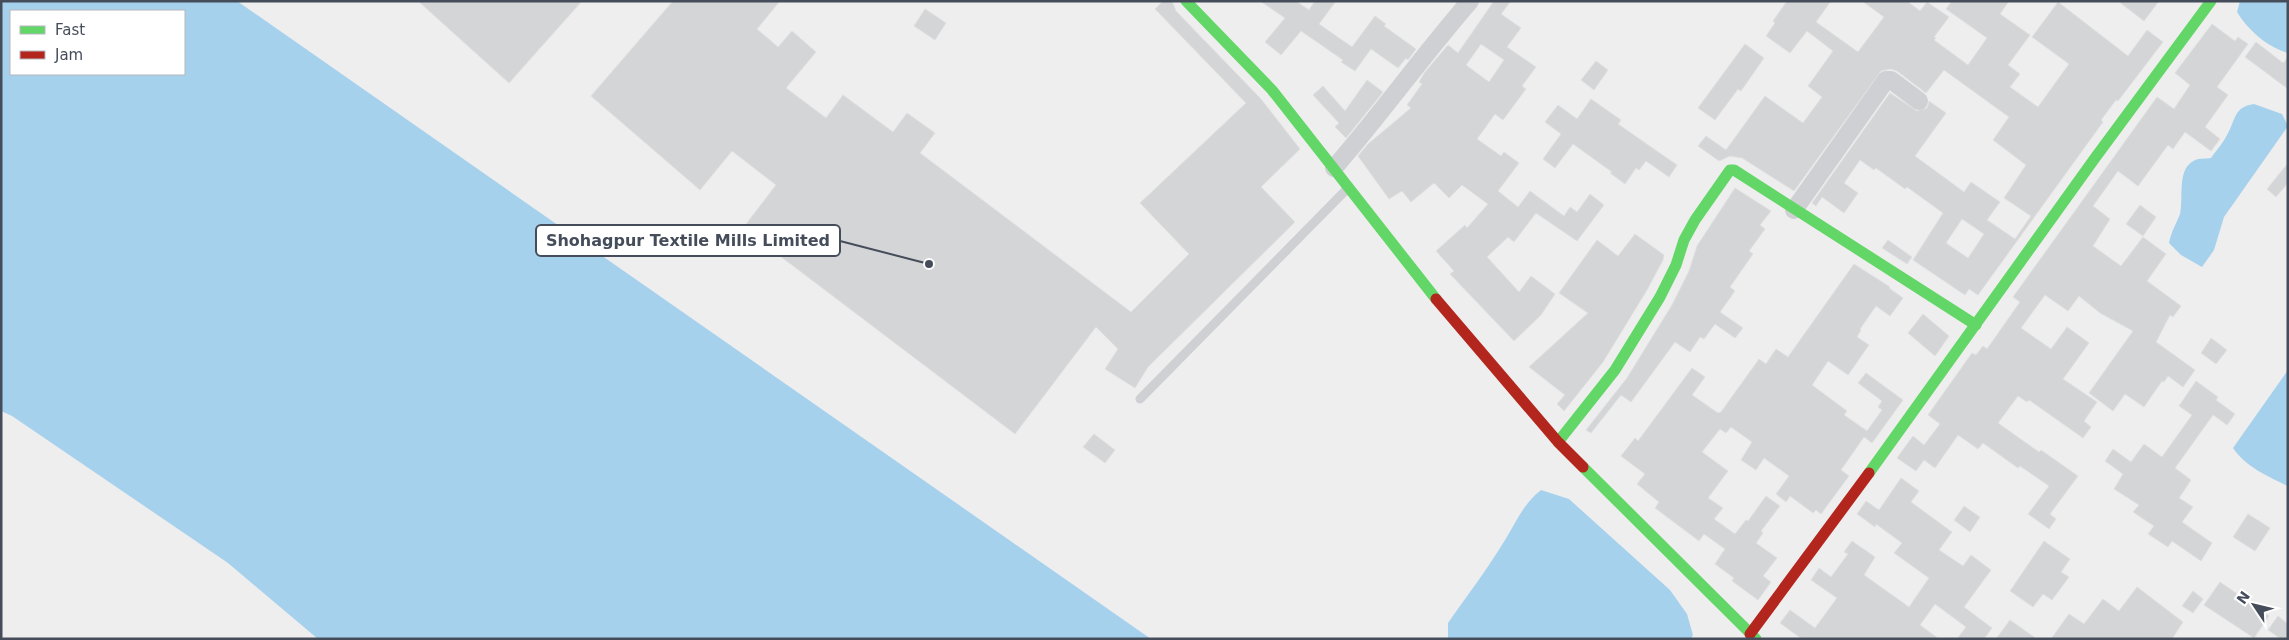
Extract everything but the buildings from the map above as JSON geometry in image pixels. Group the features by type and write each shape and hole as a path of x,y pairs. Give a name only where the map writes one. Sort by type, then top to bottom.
{"street":[{"path":"1186,1 1272,90 1426,287 1558,442 1753,636 2140,94 2211,1"},
{"path":"1334,168 1366,131 1437,39 1470,1"},
{"path":"1794,210 1886,80 1891,80 1919,101"},
{"path":"1558,442 1615,370 1660,297 1676,266 1684,240 1695,220 1727,172 1734,170 1976,325"}],"lane":[{"path":"1140,399 1348,188"}],"water":[{"path":"1,1 237,1 1151,639 318,639 228,563 12,416 1,411"},
{"path":"2240,1 2288,1 2288,53 2273,47 2247,25 2237,12"},
{"path":"2254,104 2282,114 2288,126 2224,217 2214,250 2202,267 2181,255 2169,243 2180,214 2185,170 2195,160 2211,158 2225,138 2239,111"},
{"path":"2288,370 2288,486 2251,466 2233,448"},
{"path":"1541,490 1569,499 1670,590 1687,614 1693,635 1691,639 1448,639 1448,623 1492,561 1525,507"}],"traffic: fast":[{"path":"1186,1 1272,90 1436,299"},
{"path":"1869,473 2095,158 2211,1"},
{"path":"1558,442 1615,370 1660,297 1676,265 1684,240 1695,220 1730,170 1734,170 1976,325"},
{"path":"1583,467 1756,639"}],"traffic: jam":[{"path":"1436,299 1558,442 1583,467"},
{"path":"1750,634 1869,473"}],"place":[{"name":"Shohagpur Textile Mills Limited","path":"929,264"}]}
